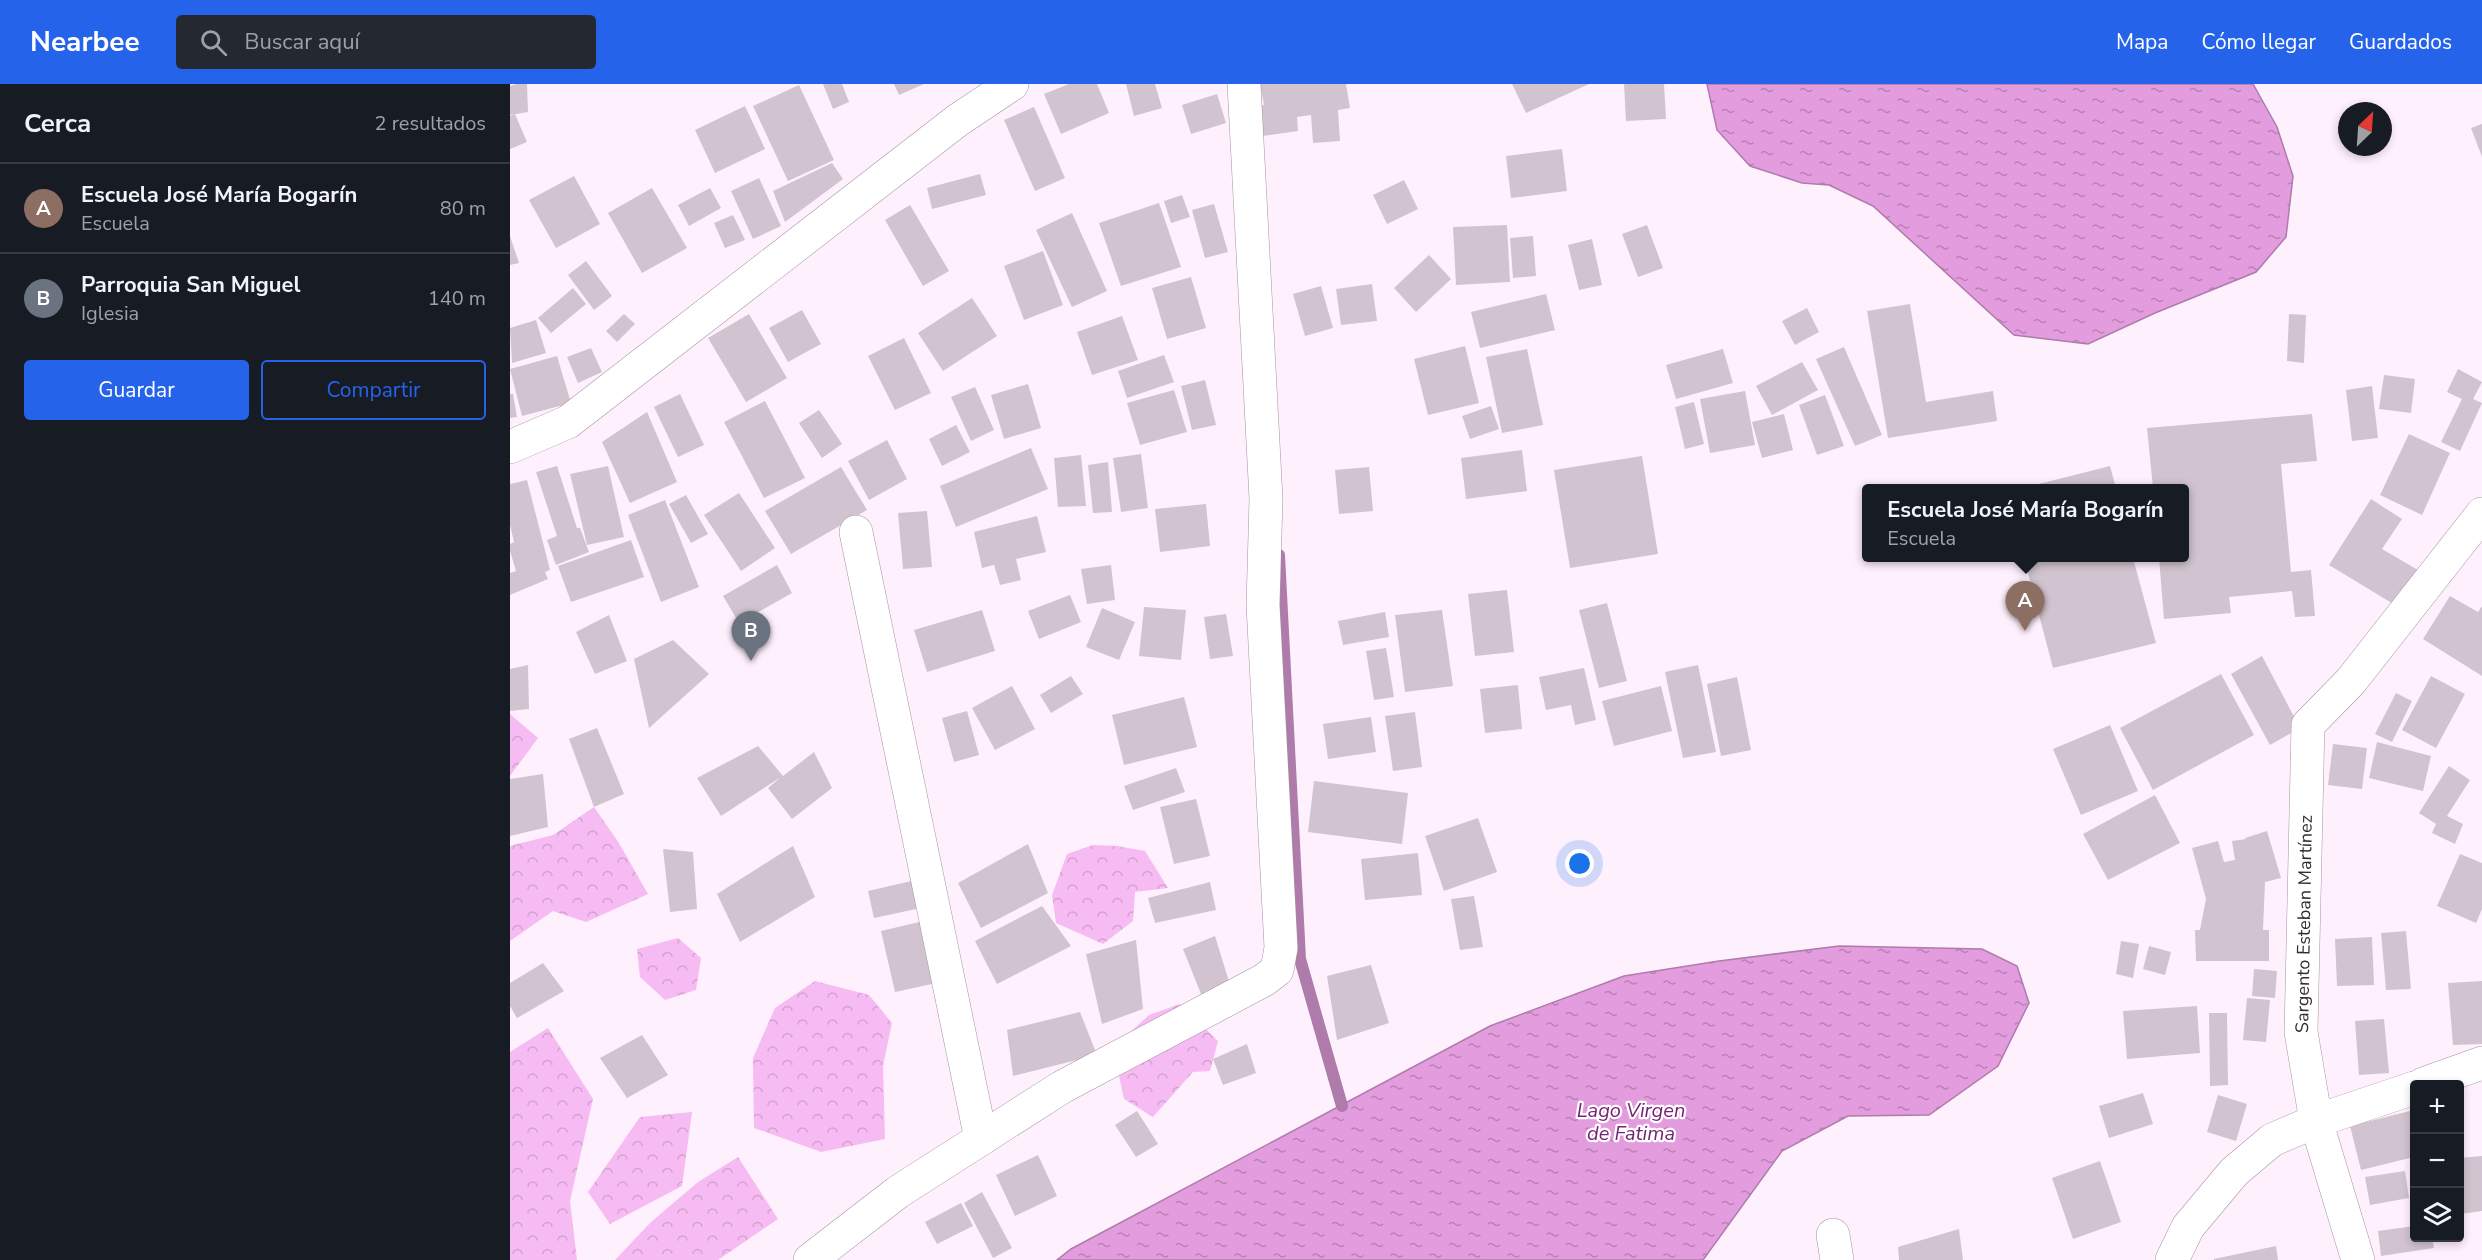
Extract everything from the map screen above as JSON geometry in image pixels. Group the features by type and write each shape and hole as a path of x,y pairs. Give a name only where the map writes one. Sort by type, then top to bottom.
{"street":[{"path":"510,447 568,422 958,120 1011,84"},
{"path":"810,1260 898,1192 1062,1087 1264,980 1277,970 1281,948 1263,605 1266,499 1244,84"},
{"name":"Sargento Esteban Martínez","path":"2358,1260 2316,1121 2301,1032 2308,725 2352,681 2482,514"},
{"path":"856,532 981,1139"},
{"path":"2434,1080 2482,1063"},
{"path":"2172,1260 2188,1227 2234,1172 2272,1140 2316,1121 2410,1090"}],"green space":[{"path":"510,714 538,738 510,776"},
{"path":"594,807 619,843 648,894 586,922 553,911 510,941 510,846 553,835"},
{"path":"1093,845 1145,851 1168,888 1135,892 1133,921 1103,944 1056,923 1052,895 1067,854"},
{"path":"678,938 701,958 696,990 665,1000 640,977 637,949"},
{"path":"815,981 869,995 892,1023 883,1066 885,1139 821,1152 754,1128 753,1058 775,1008"},
{"path":"1180,1004 1218,1041 1210,1071 1193,1072 1153,1117 1124,1099 1113,1048 1149,1015"},
{"path":"548,1028 593,1099 570,1201 577,1260 510,1260 510,1052"},
{"path":"692,1112 682,1186 610,1224 588,1192 640,1117"},
{"path":"738,1157 778,1219 718,1260 615,1260 651,1222 698,1182"}],"water":[{"path":"1707,84 2253,84 2277,127 2293,176 2286,237 2256,272 2155,313 2088,344 2014,335 1873,206 1829,185 1802,183 1750,166 1717,130"},
{"name":"Lago Virgen de Fatima","path":"1839,946 1982,949 2017,966 2029,1003 1998,1066 1929,1115 1848,1116 1782,1151 1703,1260 1057,1260 1071,1249 1490,1026 1624,976"}],"building":[{"path":"527,84 528,112 510,115 510,86"},
{"path":"823,84 842,84 849,102 833,109"},
{"path":"894,84 924,84 899,95"},
{"path":"1069,84 1097,84 1109,113 1061,134 1044,94"},
{"path":"1126,84 1155,84 1162,108 1134,116"},
{"path":"1260,84 1346,84 1350,108 1338,110 1340,141 1313,143 1311,115 1297,117 1298,131 1255,137 1251,107 1264,105"},
{"path":"1512,84 1589,84 1526,113"},
{"path":"1624,84 1664,84 1666,119 1626,121"},
{"path":"799,85 834,160 788,181 753,106"},
{"path":"1217,94 1226,123 1191,134 1182,105"},
{"path":"745,106 765,149 715,173 695,130"},
{"path":"1034,107 1065,178 1035,191 1004,120"},
{"path":"515,114 527,142 510,149 510,116"},
{"path":"2482,124 2482,157 2471,128"},
{"path":"1562,149 1567,191 1511,198 1506,156"},
{"path":"832,163 843,179 785,222 773,191"},
{"path":"980,174 986,195 932,209 927,188"},
{"path":"574,176 600,224 556,248 529,200"},
{"path":"759,178 781,226 753,239 731,191"},
{"path":"1404,180 1418,209 1387,224 1373,195"},
{"path":"652,188 687,248 642,273 608,213"},
{"path":"710,188 721,208 689,226 678,205"},
{"path":"1182,195 1190,217 1171,223 1164,201"},
{"path":"1159,203 1181,267 1121,286 1099,223"},
{"path":"1214,204 1228,252 1205,258 1192,210"},
{"path":"910,205 949,271 923,286 885,220"},
{"path":"1072,213 1107,291 1072,307 1036,230"},
{"path":"733,215 745,240 725,248 714,223"},
{"path":"1507,225 1510,282 1456,285 1453,227"},
{"path":"1647,225 1663,268 1638,277 1622,234"},
{"path":"510,236 519,263 510,265"},
{"path":"1533,236 1536,276 1513,278 1510,238"},
{"path":"1592,239 1602,285 1579,290 1568,245"},
{"path":"1043,251 1063,305 1024,320 1004,266"},
{"path":"1429,255 1451,279 1416,312 1394,288"},
{"path":"586,261 612,296 594,310 568,275"},
{"path":"1191,277 1206,328 1167,339 1152,288"},
{"path":"1372,284 1377,321 1341,325 1336,289"},
{"path":"1321,286 1333,328 1305,336 1293,294"},
{"path":"573,288 586,304 551,333 538,318"},
{"path":"1546,294 1555,330 1480,348 1471,312"},
{"path":"972,298 997,336 943,371 918,333"},
{"path":"1910,304 1926,402 1993,391 1997,421 1888,438 1867,311"},
{"path":"1807,308 1819,332 1795,345 1782,321"},
{"path":"802,310 821,344 788,362 769,328"},
{"path":"624,314 635,324 617,342 606,331"},
{"path":"749,314 787,378 746,402 708,338"},
{"path":"2289,314 2306,315 2304,363 2287,361"},
{"path":"1122,316 1138,360 1092,375 1077,332"},
{"path":"536,320 546,353 512,363 510,328"},
{"path":"904,338 931,393 895,410 868,356"},
{"path":"1465,346 1479,403 1428,415 1414,359"},
{"path":"1844,347 1882,435 1855,446 1816,359"},
{"path":"591,348 602,372 578,383 567,357"},
{"path":"1527,349 1543,425 1502,433 1486,357"},
{"path":"1723,349 1733,383 1676,399 1666,365"},
{"path":"1164,355 1174,382 1127,398 1118,371"},
{"path":"557,356 571,403 522,416 510,369"},
{"path":"1802,362 1818,390 1772,415 1756,386"},
{"path":"2458,369 2482,382 2473,399 2482,403 2460,451 2441,442 2462,399 2447,392"},
{"path":"2384,375 2415,379 2411,413 2379,409"},
{"path":"1205,380 1216,425 1192,430 1181,386"},
{"path":"1028,384 1041,428 1004,439 991,395"},
{"path":"2372,386 2378,438 2352,441 2346,390"},
{"path":"975,387 994,430 971,441 951,397"},
{"path":"1174,390 1187,432 1140,445 1127,403"},
{"path":"1745,391 1755,445 1710,453 1700,399"},
{"path":"510,394 513,394 517,417 510,418"},
{"path":"680,394 704,445 678,457 654,407"},
{"path":"1825,395 1844,446 1817,455 1799,405"},
{"path":"765,401 805,478 764,498 724,422"},
{"path":"1694,402 1704,444 1685,449 1675,407"},
{"path":"1491,406 1499,429 1470,439 1462,416"},
{"path":"819,410 842,444 822,458 799,423"},
{"path":"647,412 677,482 630,503 602,442"},
{"path":"1784,414 1793,450 1762,458 1752,422"},
{"path":"2312,414 2317,461 2281,464 2291,572 2311,570 2315,616 2295,617 2292,591 2229,597 2231,613 2164,619 2159,562 2189,562 2189,484 2153,484 2147,428"},
{"path":"956,425 970,452 942,466 929,439"},
{"path":"2409,434 2450,453 2422,515 2380,495"},
{"path":"887,440 907,479 869,500 848,461"},
{"path":"1031,448 1048,489 956,527 940,486"},
{"path":"1522,450 1527,491 1466,499 1461,458"},
{"path":"1141,454 1148,508 1121,512 1113,458"},
{"path":"1081,455 1086,506 1058,507 1054,458"},
{"path":"1642,456 1658,554 1570,568 1554,470"},
{"path":"1108,462 1112,512 1093,513 1088,465"},
{"path":"557,466 577,528 580,528 589,552 556,565 547,540 557,536 536,472"},
{"path":"608,466 624,537 587,545 570,474"},
{"path":"2110,466 2115,484 2039,484"},
{"path":"841,467 867,510 791,554 765,511"},
{"path":"1369,467 1373,511 1339,514 1335,470"},
{"path":"527,480 550,570 545,572 548,579 510,595 510,573 516,571 510,551 510,544 514,542 510,525 510,484"},
{"path":"739,493 775,548 741,571 704,515"},
{"path":"686,495 708,534 691,543 669,504"},
{"path":"2371,499 2402,519 2382,549 2418,570 2395,605 2329,565"},
{"path":"665,500 699,587 661,602 628,515"},
{"path":"1206,504 1210,546 1160,552 1155,509"},
{"path":"927,511 932,567 903,569 898,513"},
{"path":"1037,516 1046,552 1016,559 1021,580 1000,585 994,565 982,568 974,532"},
{"path":"631,540 644,577 571,602 558,566"},
{"path":"2025,562 2134,562 2156,643 2053,668"},
{"path":"777,565 792,593 739,623 723,596"},
{"path":"1111,565 1115,600 1087,604 1081,569"},
{"path":"1507,590 1514,652 1475,656 1468,594"},
{"path":"1070,595 1081,622 1039,639 1028,611"},
{"path":"2450,596 2478,612 2482,606 2482,676 2423,639"},
{"path":"1607,603 1627,681 1599,688 1579,610"},
{"path":"1144,607 1186,610 1181,660 1139,656"},
{"path":"1102,608 1135,622 1119,660 1086,647"},
{"path":"982,610 995,651 927,672 914,630"},
{"path":"1442,610 1453,686 1405,692 1395,615"},
{"path":"1385,612 1389,637 1343,645 1338,621"},
{"path":"1226,614 1233,656 1210,659 1204,617"},
{"path":"609,615 627,661 595,674 576,632"},
{"path":"673,640 709,674 649,728 634,659"},
{"path":"1386,648 1394,697 1374,700 1366,651"},
{"path":"2262,656 2300,728 2270,745 2231,674"},
{"path":"528,665 529,709 510,711 510,669"},
{"path":"1698,665 1716,752 1683,758 1665,672"},
{"path":"1584,668 1596,720 1575,725 1571,705 1546,710 1539,677"},
{"path":"2221,674 2254,735 2153,790 2120,728"},
{"path":"1071,676 1083,694 1051,713 1040,695"},
{"path":"2431,676 2465,694 2436,748 2402,730"},
{"path":"1737,677 1751,750 1721,756 1707,684"},
{"path":"1518,685 1522,729 1485,733 1480,689"},
{"path":"1012,686 1035,729 995,750 972,708"},
{"path":"1661,686 1672,731 1614,746 1602,701"},
{"path":"2396,693 2412,701 2392,742 2375,734"},
{"path":"1184,697 1197,747 1124,765 1112,715"},
{"path":"967,711 979,755 954,762 942,718"},
{"path":"1415,712 1422,767 1393,771 1385,716"},
{"path":"1371,717 1376,752 1328,759 1323,724"},
{"path":"2110,725 2138,791 2081,815 2053,749"},
{"path":"597,728 624,794 594,807 569,739"},
{"path":"2377,742 2431,756 2423,791 2369,778"},
{"path":"2333,744 2367,748 2362,789 2328,785"},
{"path":"758,746 783,776 814,752 832,788 792,819 768,788 781,777 721,816 697,778"},
{"path":"2449,766 2470,780 2447,816 2463,824 2455,844 2432,833 2436,824 2419,813"},
{"path":"1176,768 1185,792 1133,810 1124,786"},
{"path":"543,774 548,827 510,836 510,779"},
{"path":"1314,781 1408,793 1402,844 1308,832"},
{"path":"2155,795 2180,843 2108,880 2083,834"},
{"path":"1196,799 1210,856 1174,864 1160,807"},
{"path":"1478,818 1497,872 1444,891 1425,836"},
{"path":"2267,831 2281,878 2265,882 2263,930 2269,930 2269,961 2196,961 2195,930 2200,930 2206,899 2192,848 2218,841 2224,862 2235,860 2232,841 2246,839"},
{"path":"1028,844 1048,893 981,928 958,883"},
{"path":"793,846 815,897 740,942 717,894"},
{"path":"663,849 693,852 697,909 670,912"},
{"path":"1418,853 1422,895 1365,900 1361,859"},
{"path":"2460,854 2482,863 2482,909 2476,923 2437,906"},
{"path":"924,878 930,906 874,918 868,891"},
{"path":"1210,882 1216,910 1155,923 1148,898"},
{"path":"1474,896 1483,947 1460,950 1451,899"},
{"path":"1042,906 1071,946 997,984 975,941"},
{"path":"932,919 946,981 895,992 881,931"},
{"path":"2406,931 2411,989 2386,990 2381,933"},
{"path":"1215,936 1231,988 1203,999 1183,949"},
{"path":"2372,937 2374,985 2337,986 2335,939"},
{"path":"1136,940 1143,1009 1102,1024 1086,954"},
{"path":"2121,941 2139,944 2133,978 2116,974"},
{"path":"2149,946 2171,952 2165,975 2143,969"},
{"path":"543,963 564,991 517,1018 510,1006 510,983"},
{"path":"1371,965 1389,1023 1337,1040 1327,976"},
{"path":"2254,969 2277,971 2275,998 2252,996"},
{"path":"2482,981 2482,1044 2453,1045 2448,983"},
{"path":"2247,998 2270,1000 2266,1042 2243,1040"},
{"path":"2197,1006 2200,1053 2127,1059 2123,1011"},
{"path":"1080,1012 1097,1055 1013,1076 1007,1030"},
{"path":"2209,1013 2227,1013 2228,1085 2210,1086"},
{"path":"2384,1019 2389,1073 2359,1075 2355,1021"},
{"path":"642,1035 668,1075 627,1098 600,1058"},
{"path":"1247,1044 1256,1073 1223,1085 1213,1059"},
{"path":"2143,1093 2153,1124 2109,1138 2099,1106"},
{"path":"2218,1095 2247,1104 2236,1141 2207,1132"},
{"path":"1137,1111 1158,1144 1136,1157 1115,1125"},
{"path":"2410,1111 2410,1158 2361,1170 2350,1126"},
{"path":"1038,1155 1057,1196 1015,1216 996,1175"},
{"path":"2482,1156 2482,1211 2464,1213 2464,1158"},
{"path":"2100,1161 2121,1222 2073,1239 2052,1178"},
{"path":"2405,1171 2409,1198 2370,1205 2365,1177"},
{"path":"982,1192 1012,1248 993,1258 964,1203"},
{"path":"961,1203 973,1226 937,1244 925,1222"},
{"path":"2410,1227 2410,1242 2433,1242 2434,1248 2381,1256 2378,1231"},
{"path":"1959,1229 1963,1260 1899,1260 1898,1247"},
{"path":"2276,1246 2278,1260 2214,1260 2214,1259"}],"waterway":[{"path":"1279,555 1300,959 1342,1106"}],"place":[{"name":"Escuela José María Bogarín","path":"2025,631"},
{"name":"Parroquia San Miguel","path":"751,661"}]}
